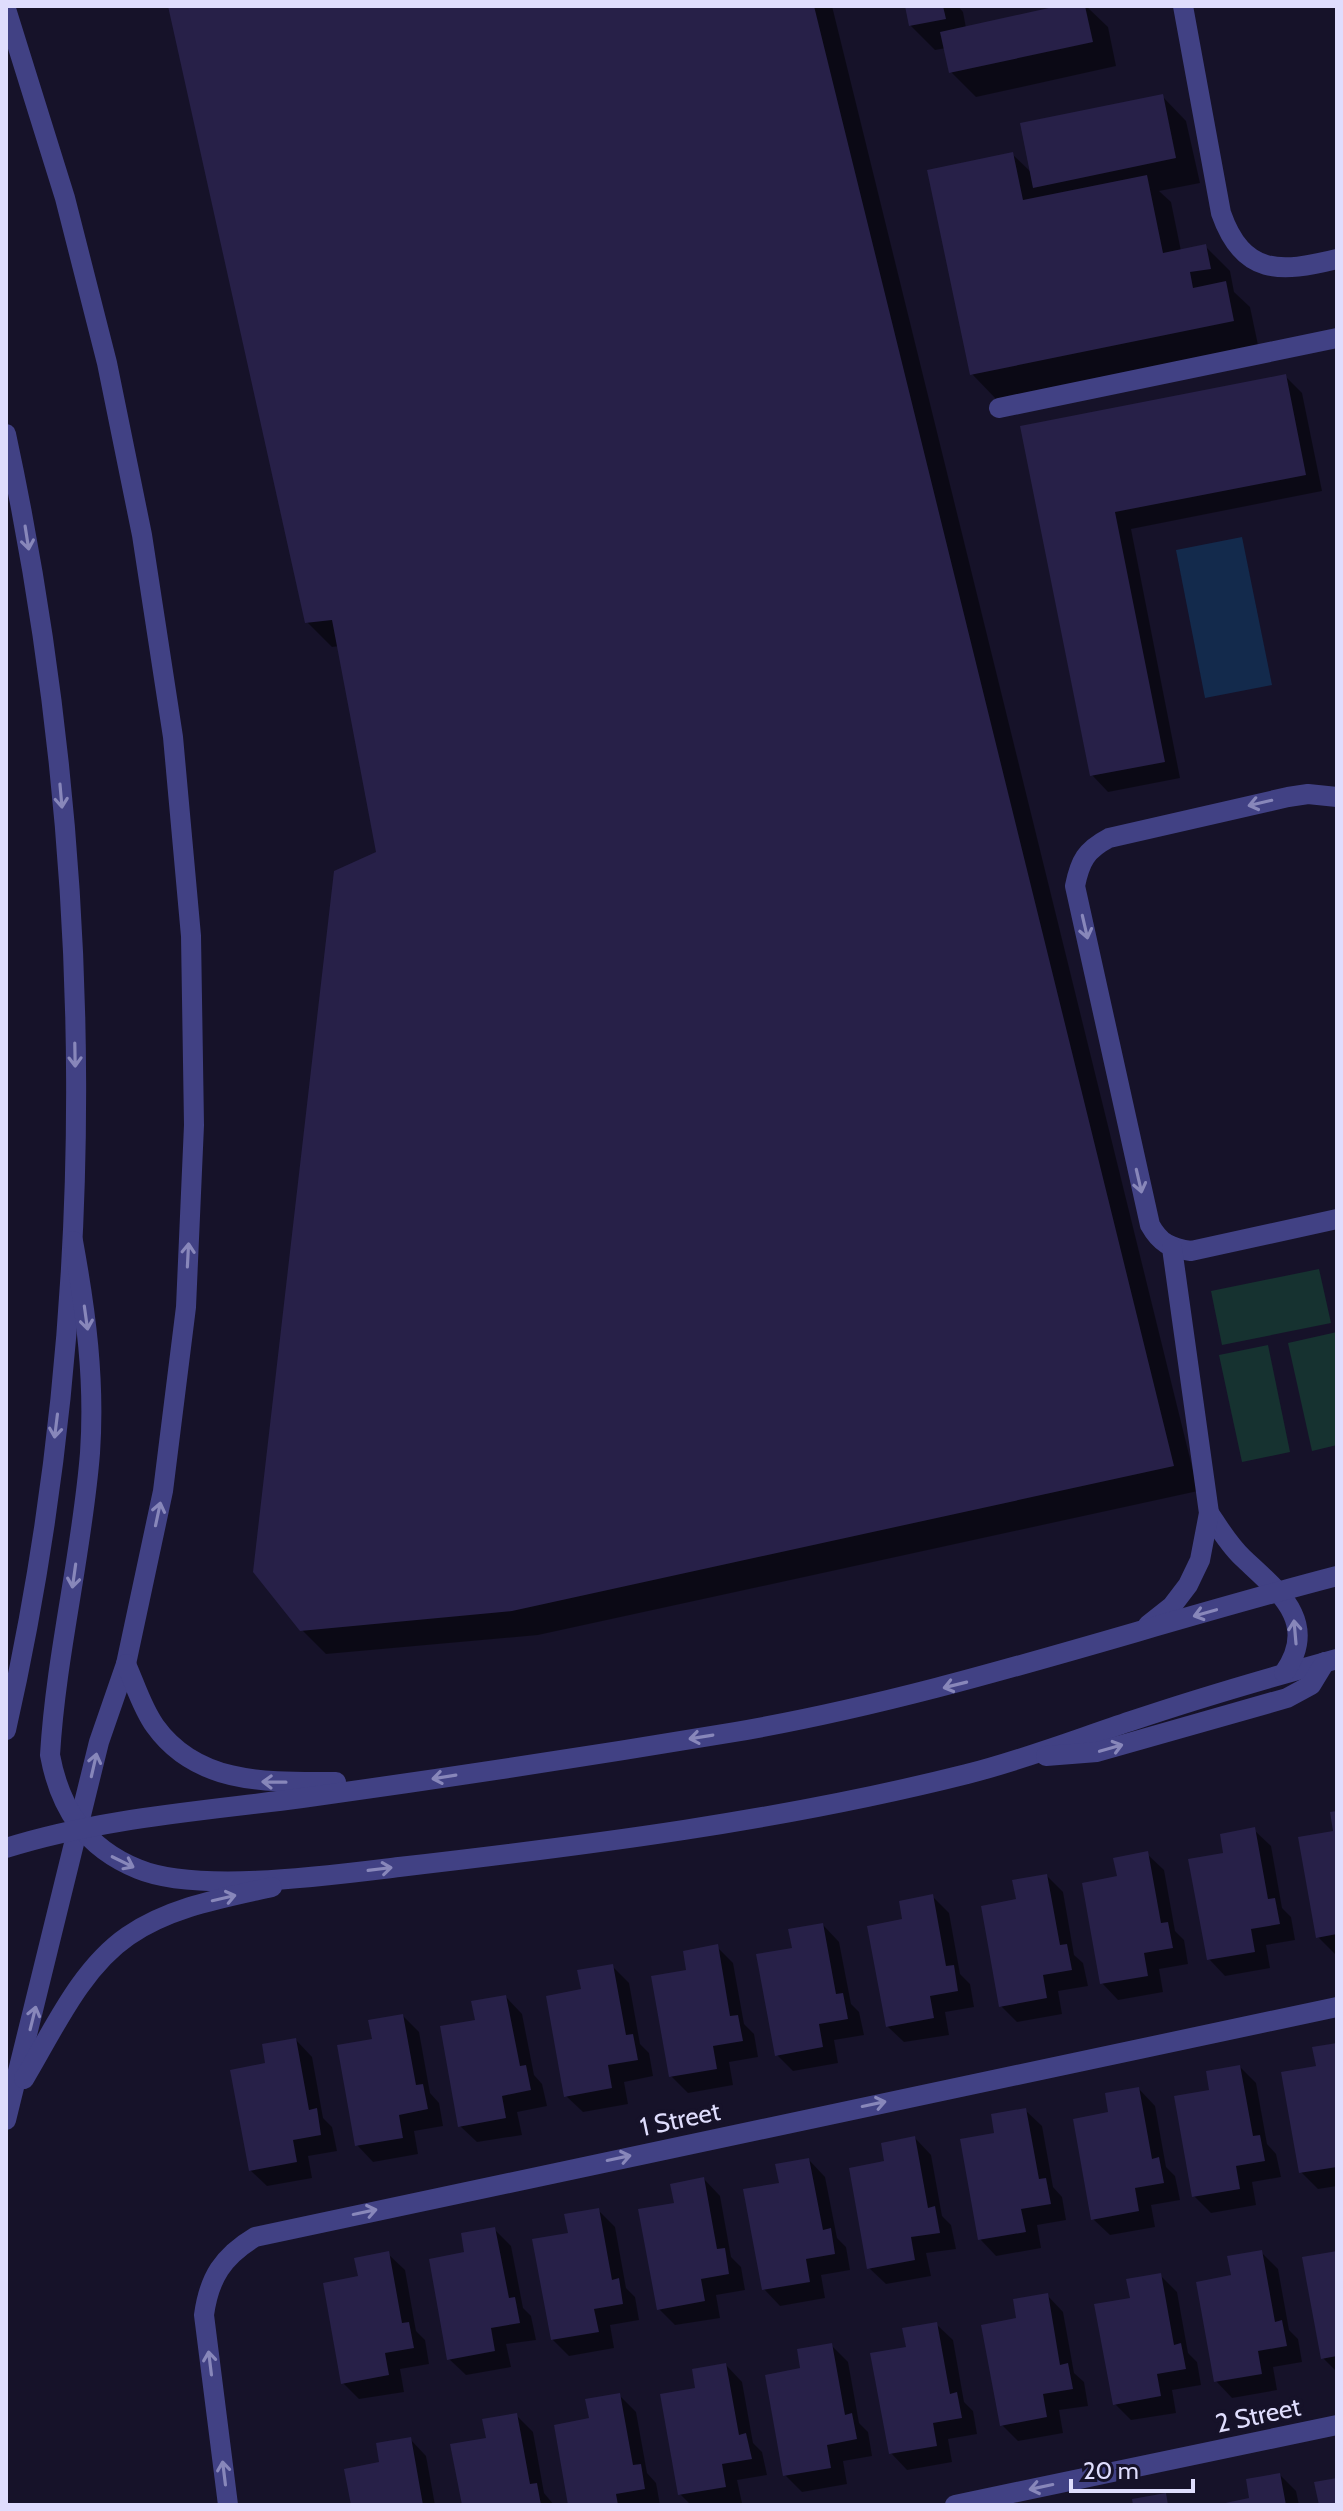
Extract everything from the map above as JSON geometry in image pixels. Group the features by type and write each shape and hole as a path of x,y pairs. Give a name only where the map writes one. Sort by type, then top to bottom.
{"street":[{"path":"1183,6 1221,213 1229,237 1246,256 1268,268 1337,259"},
{"path":"6,9 65,198 107,363 142,535 173,737 191,936 194,1125 186,1307 163,1491 126,1664 99,1742 6,2120"},
{"path":"999,408 1337,338"},
{"path":"6,434 24,518 52,696 68,876 75,1056 73,1241 58,1414 38,1562 6,1730"},
{"path":"1337,797 1308,794 1288,797 1109,838 1090,848 1079,865 1075,886 1150,1225 1158,1239 1172,1248 1191,1251 1337,1219"},
{"path":"73,1241 90,1345 91,1413 84,1507 50,1755 65,1807 80,1829 111,1856 131,1866 187,1881 320,1876 632,1838 803,1811 956,1777 1034,1755 1331,1660"},
{"path":"1127,1636 1151,1623 1172,1606 1188,1585 1200,1560 1209,1513 1172,1248"},
{"path":"1209,1513 1242,1557 1280,1591 1298,1632 1292,1661 1284,1673"},
{"path":"6,1848 80,1829 408,1783 737,1732 856,1709 974,1680 1337,1576"},
{"path":"1034,1755 1076,1756 1097,1752 1287,1698 1311,1685 1331,1660"},
{"path":"126,1664 153,1724 168,1742 199,1765 226,1777 262,1782 408,1783"},
{"path":"13,2096 80,1987 127,1937 190,1907 320,1876"},
{"name":"1 Street","path":"228,2505 204,2315 208,2291 218,2268 234,2249 255,2237 1337,2007"},
{"name":"2 Street","path":"955,2505 1337,2425"}],"green space":[{"path":"1319,1269 1331,1323 1222,1345 1211,1291"},
{"path":"1337,1332 1337,1445 1312,1451 1288,1343"},
{"path":"1268,1345 1290,1452 1242,1462 1219,1355"}],"water":[{"path":"1242,537 1272,685 1205,698 1176,550"}],"building":[{"path":"168,6 814,6 1174,1466 512,1611 300,1631 253,1572 334,871 376,852 332,620 305,623"},
{"path":"905,6 943,6 946,19 909,26"},
{"path":"1058,6 1085,6 1093,42 949,73 940,32"},
{"path":"1163,94 1176,158 1033,188 1020,123"},
{"path":"1013,152 1023,200 1147,175 1163,253 1206,244 1211,269 1190,272 1193,288 1226,281 1234,321 970,375 927,170"},
{"path":"1286,374 1306,475 1115,512 1165,762 1090,776 1020,426"},
{"path":"1337,1811 1337,1934 1316,1938 1298,1837 1333,1831 1330,1812"},
{"path":"1255,1827 1268,1899 1275,1898 1280,1924 1251,1929 1255,1952 1207,1960 1188,1859 1223,1853 1220,1834"},
{"path":"1148,1851 1161,1923 1168,1922 1173,1948 1144,1953 1148,1976 1100,1984 1082,1883 1117,1876 1113,1858"},
{"path":"1047,1874 1060,1945 1067,1944 1072,1970 1043,1975 1047,1998 999,2007 981,1906 1016,1899 1012,1880"},
{"path":"933,1894 946,1966 954,1965 958,1991 930,1996 934,2018 886,2027 867,1926 902,1919 899,1901"},
{"path":"823,1923 836,1994 843,1993 848,2019 819,2024 823,2047 775,2056 756,1954 792,1948 788,1929"},
{"path":"718,1944 730,2016 738,2015 743,2041 713,2046 717,2069 669,2077 651,1976 686,1970 683,1951"},
{"path":"613,1964 626,2035 633,2034 638,2060 608,2065 612,2088 564,2097 546,1996 581,1989 577,1970"},
{"path":"506,1995 520,2066 526,2065 531,2090 502,2096 506,2118 458,2127 440,2026 475,2020 471,2001"},
{"path":"403,2014 416,2085 423,2084 428,2109 399,2115 403,2138 355,2146 337,2045 372,2039 368,2020"},
{"path":"296,2038 309,2110 317,2108 321,2135 293,2140 297,2162 249,2171 230,2070 265,2063 262,2044"},
{"path":"1337,2043 1337,2167 1299,2173 1281,2072 1316,2066 1312,2047"},
{"path":"1240,2065 1253,2136 1260,2135 1265,2161 1236,2166 1240,2189 1192,2197 1174,2096 1209,2090 1206,2071"},
{"path":"1139,2087 1152,2159 1159,2157 1164,2183 1135,2188 1139,2211 1091,2220 1073,2119 1108,2112 1105,2093"},
{"path":"1026,2108 1039,2179 1046,2178 1051,2204 1021,2209 1026,2232 978,2240 960,2139 994,2133 991,2114"},
{"path":"915,2136 928,2208 935,2206 940,2233 911,2237 915,2260 867,2269 849,2168 884,2161 881,2143"},
{"path":"809,2158 823,2230 831,2228 835,2254 806,2259 810,2282 762,2290 743,2189 779,2183 775,2164"},
{"path":"704,2177 717,2249 725,2248 729,2274 701,2279 705,2301 657,2310 638,2209 674,2203 670,2184"},
{"path":"599,2208 612,2280 619,2278 623,2304 594,2309 599,2332 551,2340 532,2239 568,2233 564,2214"},
{"path":"495,2227 509,2298 515,2297 520,2323 491,2328 495,2351 447,2360 429,2259 464,2252 461,2233"},
{"path":"1262,2250 1275,2322 1282,2320 1287,2346 1258,2351 1262,2374 1214,2382 1196,2282 1231,2275 1227,2256"},
{"path":"389,2251 402,2323 409,2322 414,2348 385,2353 389,2375 341,2384 323,2283 358,2276 354,2258"},
{"path":"1337,2251 1337,2356 1321,2359 1302,2257"},
{"path":"1161,2273 1174,2345 1181,2343 1186,2369 1157,2374 1161,2396 1113,2405 1094,2304 1130,2298 1126,2279"},
{"path":"1048,2293 1060,2365 1068,2363 1073,2389 1043,2394 1047,2417 1000,2426 981,2325 1016,2318 1013,2299"},
{"path":"937,2322 950,2394 957,2392 962,2418 933,2423 937,2446 889,2454 870,2353 906,2347 902,2328"},
{"path":"832,2343 845,2415 852,2413 857,2439 827,2445 831,2468 783,2476 765,2375 800,2368 797,2349"},
{"path":"726,2363 739,2435 746,2433 752,2459 722,2464 726,2487 678,2495 660,2394 695,2388 692,2369"},
{"path":"620,2393 633,2465 641,2464 645,2489 616,2494 618,2505 568,2505 554,2425 589,2418 585,2399"},
{"path":"517,2413 530,2484 537,2483 541,2505 462,2505 450,2444 486,2438 482,2419"},
{"path":"411,2437 423,2505 351,2505 344,2469 379,2462 376,2443"},
{"path":"1280,2473 1286,2505 1216,2505 1249,2498 1246,2479"},
{"path":"1337,2478 1337,2505 1319,2505 1314,2482"},
{"path":"1166,2493 1168,2505 1133,2505 1132,2499"}]}
